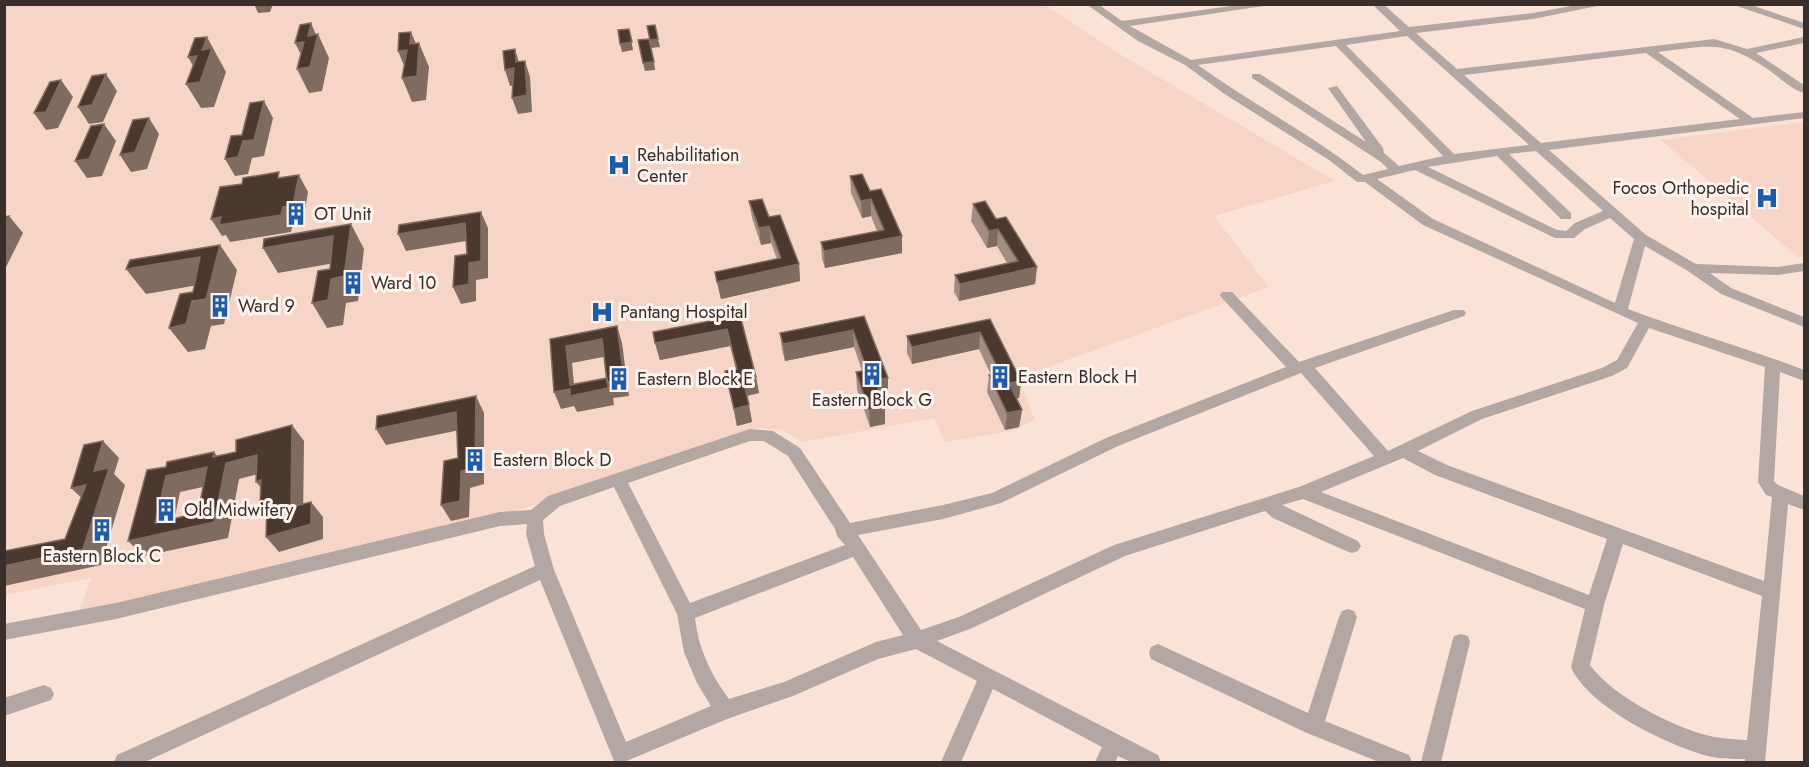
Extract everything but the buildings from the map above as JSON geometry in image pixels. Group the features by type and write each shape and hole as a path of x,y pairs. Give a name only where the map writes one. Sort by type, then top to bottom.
{"street":[{"path":"1091,4 1142,39 1189,63 1230,93 1333,157 1361,179 1451,158 1804,115"},
{"path":"1122,24 1239,6 1272,4"},
{"path":"1377,4 1641,238 1693,268 1726,291 1804,322"},
{"path":"1189,63 1533,16 1602,4"},
{"path":"1736,4 1804,26"},
{"path":"1747,52 1804,40"},
{"path":"1338,42 1451,158"},
{"path":"1453,73 1714,42 1729,44 1747,52 1804,90"},
{"path":"1647,49 1751,122"},
{"path":"1256,76 1385,159"},
{"path":"1333,88 1385,159 1398,172"},
{"path":"1500,152 1566,216"},
{"path":"1419,167 1555,234 1569,235 1580,226 1613,212"},
{"path":"1368,178 1428,222 1620,311 1773,363 1804,376"},
{"path":"1620,311 1641,238"},
{"path":"1693,268 1778,271 1804,267"},
{"path":"1227,295 1384,457"},
{"path":"843,531 997,499 1022,489 1033,480 1112,442 1300,368 1459,313"},
{"path":"535,518 535,534 545,570 623,758 725,710 786,690 876,651 917,640 964,623 1119,550 1303,492 1384,457 1404,451 1477,415 1607,372 1622,364 1646,321"},
{"path":"1773,363 1766,482 1772,490 1804,503"},
{"path":"4,632 116,611 500,519 535,518 554,501 750,435 766,435 794,452 843,531 917,640 1151,762"},
{"path":"1404,451 1441,470 1772,592"},
{"path":"618,479 686,613 690,645 706,681 725,710"},
{"path":"1303,492 1595,605"},
{"path":"1617,535 1595,605 1580,667 1591,685 1612,699 1691,741 1755,756 1781,494"},
{"path":"1268,503 1279,513 1352,546"},
{"path":"686,613 855,549"},
{"path":"124,762 545,570"},
{"path":"1314,726 1348,617"},
{"path":"1431,762 1461,642"},
{"path":"1158,653 1314,726 1402,762"},
{"path":"951,762 988,679"},
{"path":"4,707 44,694"},
{"path":"1105,762 1114,743"}],"shaded area":[{"name":"Pantang Hospital","path":"5,5 1045,5 1118,53 1335,181 1214,216 1269,287 1018,378 1035,420 1012,431 945,442 934,418 803,442 783,430 756,428 505,515 78,615 91,578 5,595"},
{"name":"Focos Orthopedic hospital","path":"1804,122 1804,256 1798,257 1661,140"}],"place":[{"name":"Rehabilitation Center","path":"619,165"},
{"name":"Focos Orthopedic hospital","path":"1767,198"},
{"name":"OT Unit","path":"296,214"},
{"name":"Ward 10","path":"353,283"},
{"name":"Ward 9","path":"220,306"},
{"name":"Pantang Hospital","path":"602,312"},
{"name":"Eastern Block G","path":"872,374"},
{"name":"Eastern Block H","path":"1000,377"},
{"name":"Eastern Block E","path":"619,379"},
{"name":"Eastern Block D","path":"475,460"},
{"name":"Old Midwifery","path":"166,510"},
{"name":"Eastern Block C","path":"102,530"}]}
